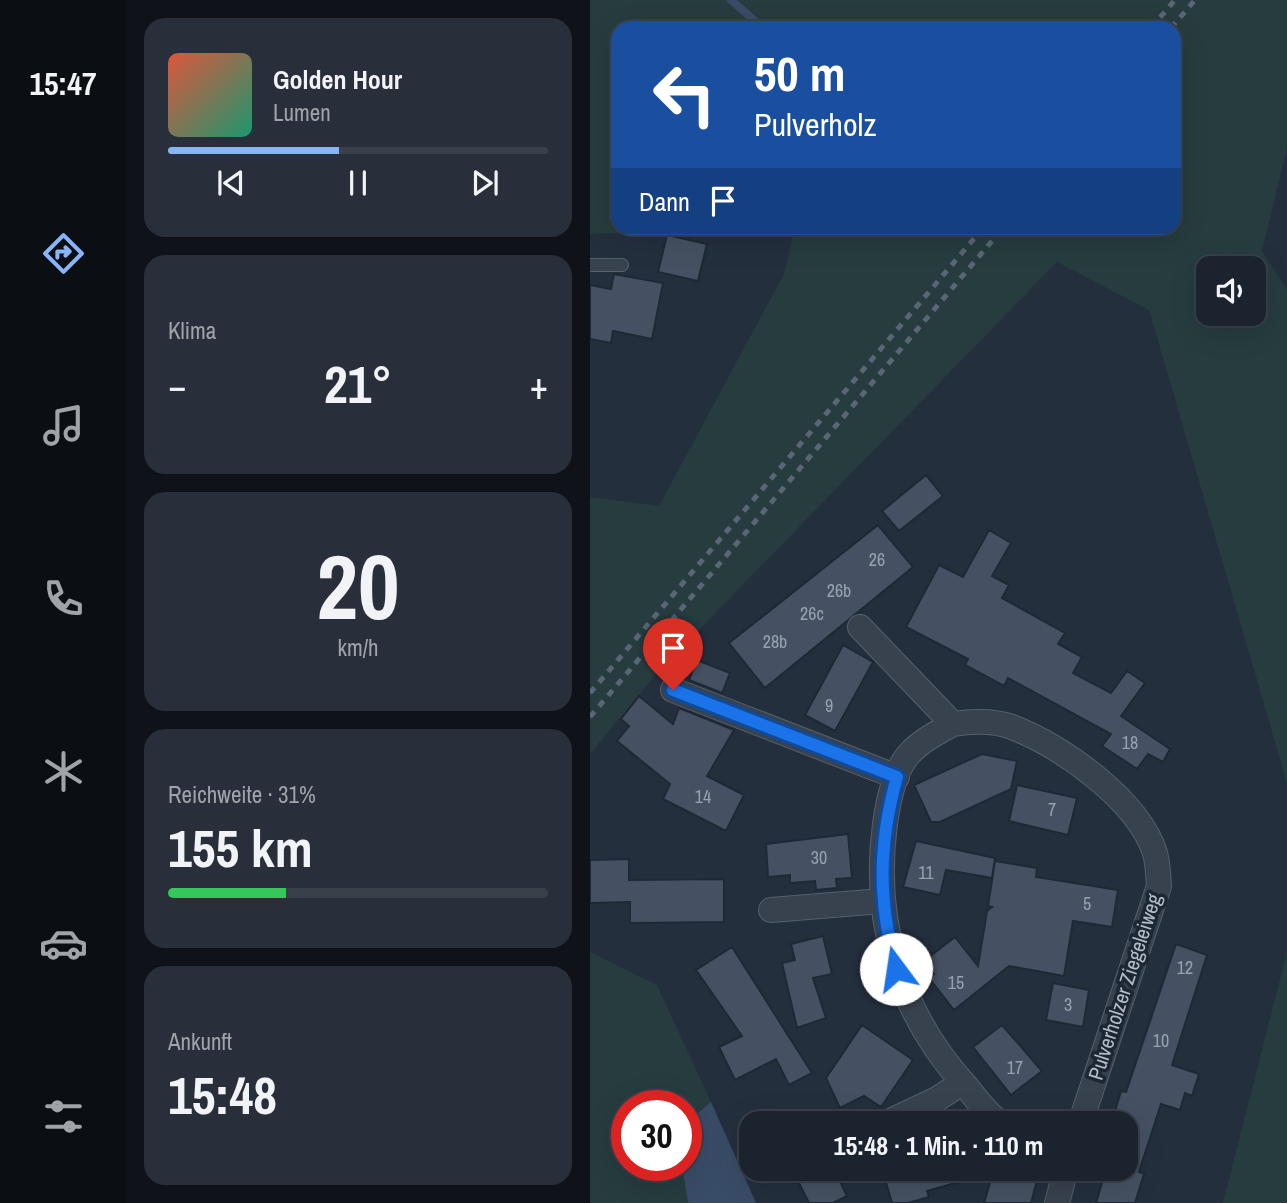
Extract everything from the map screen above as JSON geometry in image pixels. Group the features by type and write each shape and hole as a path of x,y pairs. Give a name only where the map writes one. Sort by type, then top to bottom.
{"street":[{"path":"860,626 953,724"},
{"path":"673,690 897,777"},
{"name":"Pulverholzer Ziegeleiweg","path":"989,1111 933,1048 913,1013 896,969 882,901 882,852 887,810 897,777 908,755 929,737 953,724 978,720 1010,726 1050,746 1121,798 1142,826 1156,854 1159,886 1084,1111"},
{"path":"771,910 882,901"},
{"path":"911,1111 962,1083"},
{"path":"1057,1203 1063,1181"}],"lane":[{"path":"590,265 622,265"}],"green space":[{"path":"590,0 1287,0 1287,148 1262,251 1265,256 1196,256 1196,326 1266,326 1266,257 1288,291 1287,783 1149,310 1057,262 657,673 590,754 590,497 659,506 784,274 793,235 1181,235 1181,21 611,21 611,233 590,234"},
{"path":"590,952 657,985 711,1102 702,1110 702,1090 611,1090 611,1181 684,1181 688,1203 590,1203"},
{"path":"1287,952 1287,1203 1223,1203"}],"water":[{"path":"711,1102 739,1165 739,1181 746,1181 756,1203 688,1203 684,1181 702,1181 702,1110"}],"building":[{"path":"667,235 707,244 698,281 658,272"},
{"path":"614,274 663,283 652,339 613,331 611,343 590,339 590,285 611,289"},
{"path":"926,475 943,496 899,531 882,511"},
{"path":"878,525 913,567 765,688 729,643"},
{"path":"989,530 1011,543 992,576 1009,585 1002,598 1065,633 1058,644 1082,657 1073,673 1111,693 1127,671 1145,683 1121,716 1170,749 1163,762 1148,754 1137,769 1102,746 1111,734 1008,678 1004,686 965,665 968,659 906,627 939,565 963,577"},
{"path":"843,645 873,662 835,731 805,715"},
{"path":"697,660 730,673 722,693 689,680"},
{"path":"639,696 673,724 679,708 734,730 707,776 744,795 726,831 663,799 670,784 617,741 629,726 621,719"},
{"path":"982,754 1017,761 1011,789 940,822 931,822 914,785"},
{"path":"1017,785 1077,798 1068,835 1009,821"},
{"path":"848,834 852,878 836,879 837,888 816,890 815,881 790,883 790,875 768,877 766,844"},
{"path":"916,841 995,858 992,878 946,870 940,895 903,887"},
{"path":"629,859 629,880 724,879 724,922 630,923 630,902 590,903 590,860"},
{"path":"995,861 1037,868 1036,877 1118,890 1112,927 1073,921 1064,976 1009,966 954,1010 929,978 934,974 924,961 955,937 978,966 987,911 992,907 988,906"},
{"path":"823,936 832,974 813,978 826,1018 797,1028 782,963 795,960 791,944"},
{"path":"1176,944 1207,955 1172,1065 1199,1074 1192,1096 1185,1093 1180,1110 1161,1104 1139,1172 1144,1174 1135,1203 1096,1203 1102,1181 1138,1181 1138,1111 1115,1111 1121,1091 1126,1092"},
{"path":"732,947 812,1073 789,1085 776,1059 735,1080 719,1047 742,1036 696,970"},
{"path":"1053,983 1089,990 1083,1027 1046,1020"},
{"path":"862,1025 913,1060 881,1107 864,1096 840,1108 826,1078"},
{"path":"1002,1025 1042,1071 1011,1095 973,1047"},
{"path":"798,1181 840,1181 847,1196 833,1203 809,1203"},
{"path":"886,1181 963,1181 927,1191 929,1197 908,1203 892,1203"},
{"path":"990,1181 1037,1181 1031,1203 984,1203"}],"waterway":[{"path":"731,0 755,21"}],"railway":[{"path":"1157,21 1175,0"},
{"path":"1177,21 1195,0"},
{"path":"590,693 977,235"},
{"path":"590,717 997,235"}],"route":[{"path":"673,690 897,777 887,810 882,852 882,901 896,969"}]}
